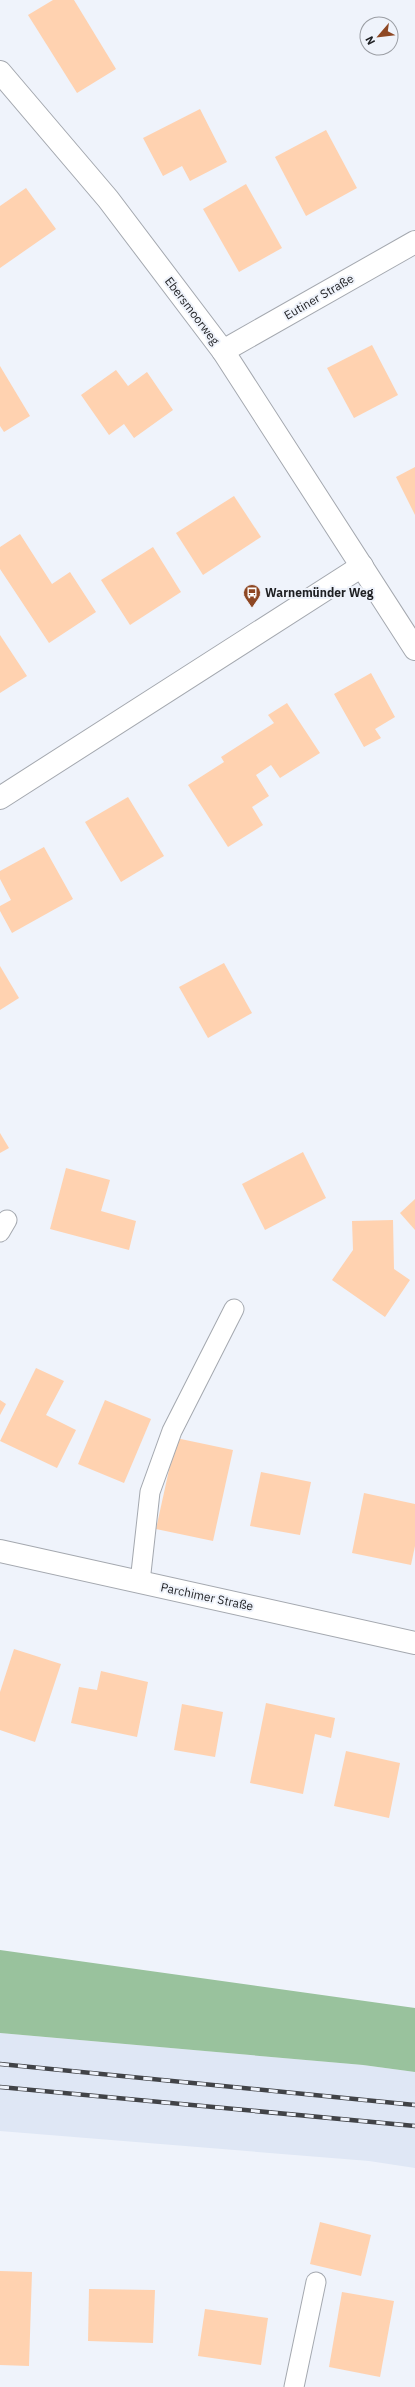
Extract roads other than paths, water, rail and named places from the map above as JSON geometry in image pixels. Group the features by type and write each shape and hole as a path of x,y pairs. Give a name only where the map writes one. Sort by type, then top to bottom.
{"street":[{"name":"Ebersmoorweg","path":"0,72 108,199 223,351 415,649"},
{"name":"Eutiner Straße","path":"223,351 415,242"},
{"path":"0,798 362,566"},
{"name":"Parchimer Straße","path":"0,1551 415,1643"}],"lane":[{"path":"140,1582 150,1492 172,1431 234,1309"},
{"path":"294,2387 316,2282"}],"railway":[{"path":"0,2064 415,2105"},
{"path":"0,2087 415,2126"}],"place":[{"name":"Warnemünder Weg","path":"252,608"}]}
